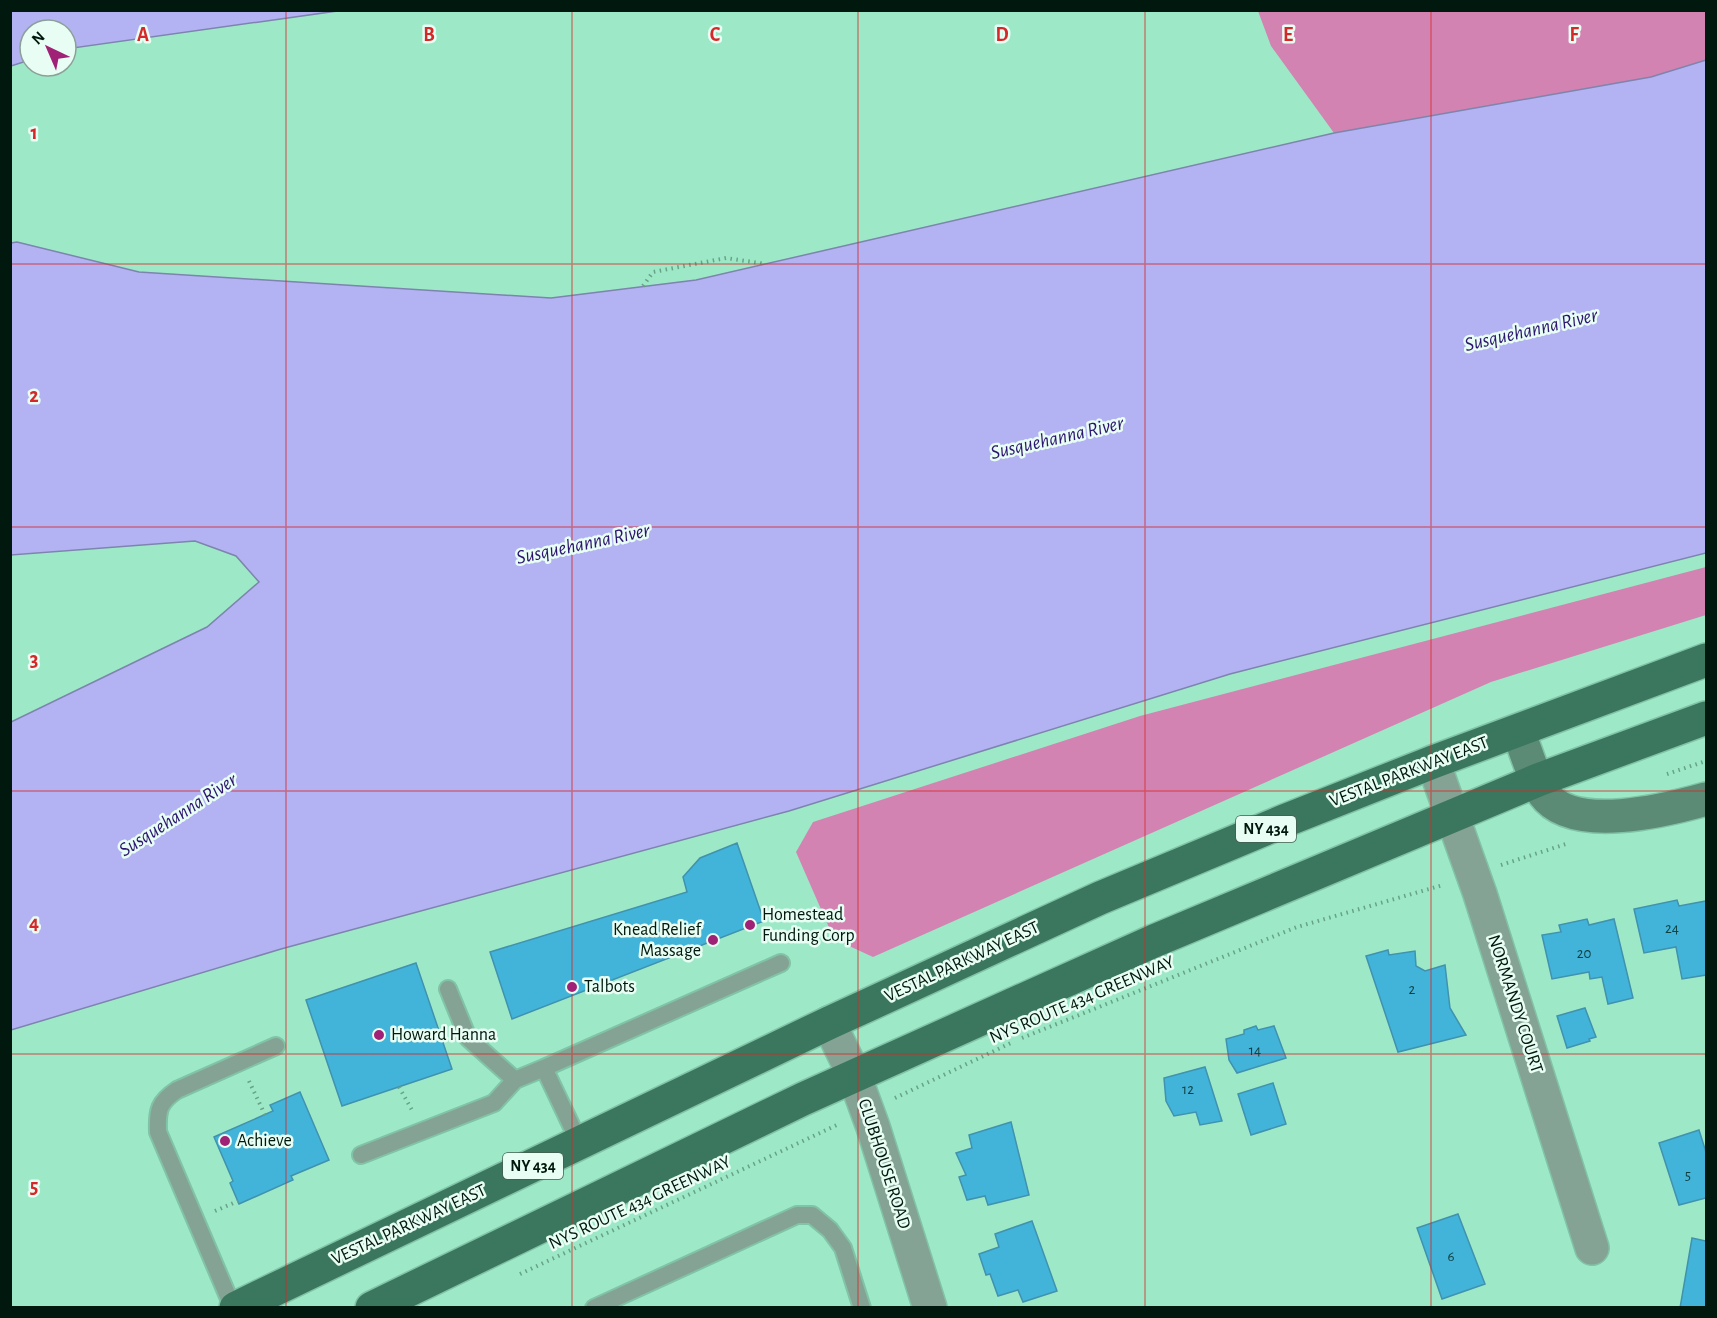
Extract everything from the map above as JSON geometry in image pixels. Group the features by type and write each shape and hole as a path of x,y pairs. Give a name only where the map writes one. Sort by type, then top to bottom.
{"main road":[{"name":"VESTAL PARKWAY EAST","path":"235,1308 829,1023 1101,898 1433,762 1707,660"},
{"path":"390,1303 854,1075 1154,940 1452,814 1707,718"}],"street":[{"path":"1518,730 1544,794 1554,804 1565,810 1578,813 1622,815 1649,812 1707,799"},
{"name":"NORMANDY COURT","path":"1433,762 1473,875 1592,1248"},
{"name":"CLUBHOUSE ROAD","path":"829,1023 854,1075 873,1127 930,1308"}],"lane":[{"path":"361,1155 494,1103 515,1080 781,963"},
{"path":"448,989 468,1038 515,1080"},
{"path":"235,1308 158,1132 157,1115 164,1098 177,1090 276,1046"},
{"path":"544,1068 580,1144"},
{"path":"594,1308 797,1215 812,1215 830,1230 843,1248 862,1308"}],"path":[{"path":"642,286 653,272 726,258 766,264"},
{"path":"1662,776 1707,761"},
{"name":"NYS ROUTE 434 GREENWAY","path":"513,1277 1020,1039 1297,927 1434,888 1572,843"},
{"path":"240,1062 265,1115"}],"shaded area":[{"path":"1258,11 1706,11 1706,60 1651,77 1334,133 1271,46"},
{"path":"1706,567 1706,615 1491,682 873,957 834,939 796,852 813,822 1140,716"}],"water":[{"path":"11,10 337,10 78,47 78,18 18,18 18,64 11,66"},
{"name":"Susquehanna River","path":"1706,60 1706,553 1230,674 789,811 281,949 11,1030 11,722 207,627 259,582 236,556 195,541 11,555 11,243 17,242 139,272 551,298 696,280 1334,133 1651,77"}],"building":[{"path":"737,843 764,921 512,1019 490,952 687,892 683,877 700,858"},
{"path":"1677,900 1679,906 1706,901 1706,975 1682,979 1676,947 1644,953 1634,909"},
{"path":"1587,919 1589,925 1614,919 1633,998 1608,1004 1602,977 1590,979 1589,972 1552,979 1542,935 1561,932 1559,925"},
{"path":"1388,950 1389,955 1415,951 1416,966 1425,971 1445,965 1450,1008 1466,1035 1398,1052 1366,956"},
{"name":"Howard Hanna","path":"416,963 452,1069 342,1106 306,1000"},
{"path":"1585,1008 1596,1037 1567,1048 1557,1016"},
{"path":"1256,1026 1258,1030 1274,1026 1286,1058 1237,1073 1229,1060 1226,1039 1244,1034 1244,1030"},
{"path":"1205,1067 1222,1121 1200,1125 1196,1112 1174,1116 1166,1101 1164,1078"},
{"path":"1273,1083 1286,1124 1251,1135 1238,1094"},
{"path":"300,1092 329,1160 291,1176 293,1180 239,1204 230,1183 233,1181 214,1137 273,1111 270,1105"},
{"path":"1011,1122 1029,1195 988,1205 985,1196 967,1200 959,1177 966,1175 956,1153 972,1148 969,1135"},
{"path":"1699,1130 1706,1152 1706,1198 1679,1205 1659,1143"},
{"path":"1458,1214 1485,1284 1442,1299 1417,1228"},
{"path":"1032,1221 1057,1291 1023,1302 1018,1290 998,1296 990,1274 986,1275 979,1254 999,1247 995,1234"},
{"path":"1692,1238 1706,1241 1706,1308 1680,1308"}],"place":[{"name":"Homestead Funding Corp","path":"750,925"},
{"name":"Knead Relief Massage","path":"713,940"},
{"name":"Talbots","path":"572,987"},
{"name":"Howard Hanna","path":"379,1035"},
{"name":"Achieve","path":"225,1141"}]}
